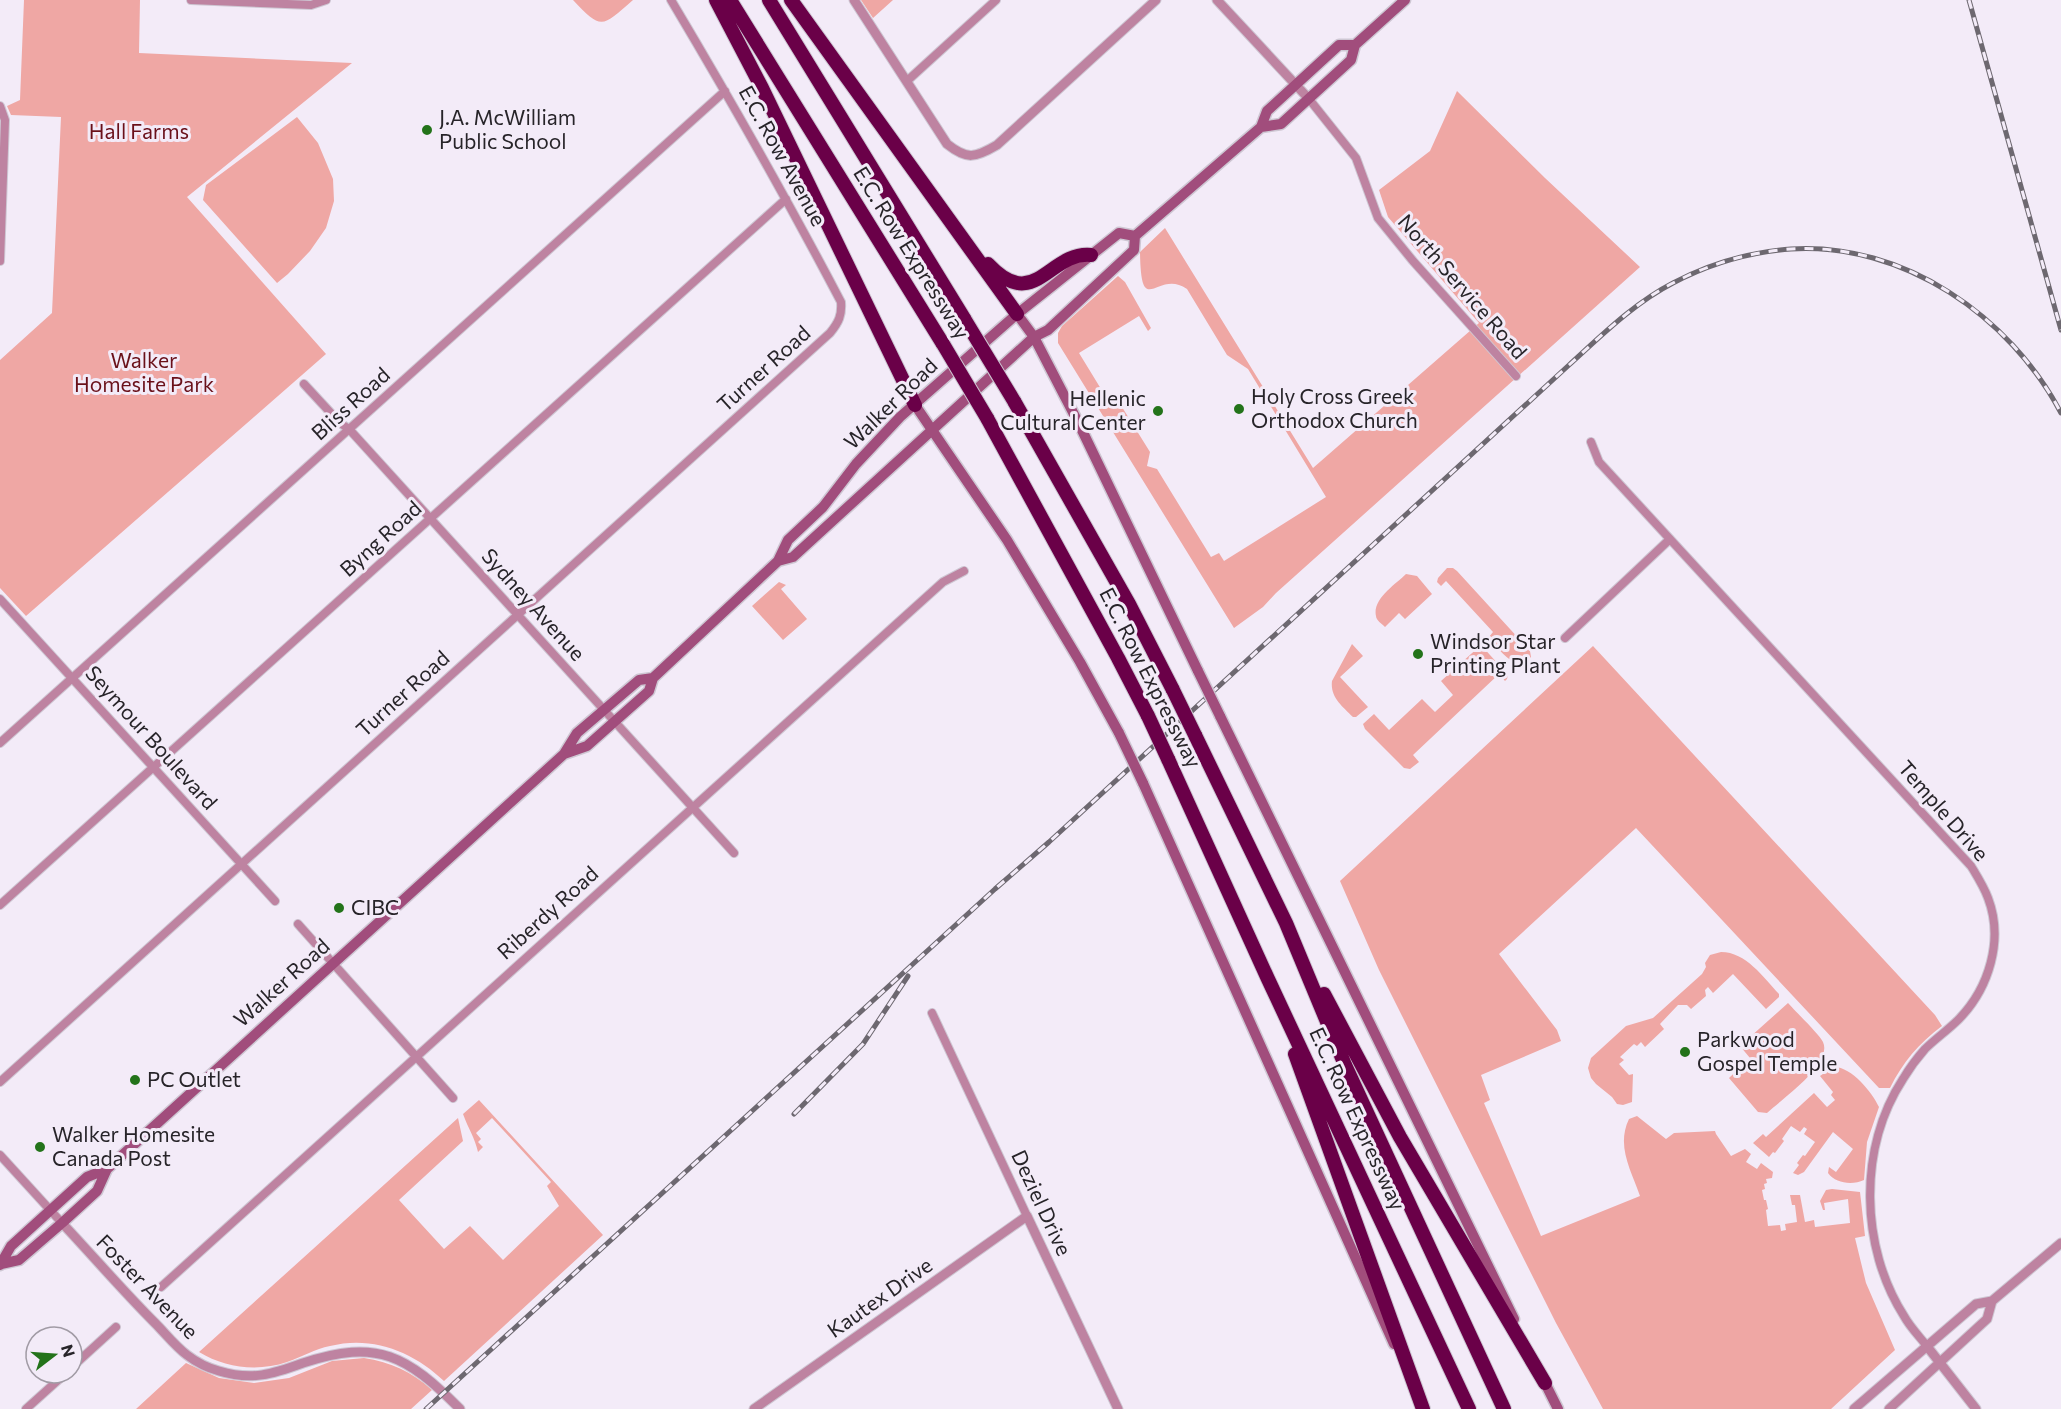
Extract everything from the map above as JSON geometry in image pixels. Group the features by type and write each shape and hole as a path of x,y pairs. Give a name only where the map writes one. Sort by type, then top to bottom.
{"highway":[{"path":"716,0 768,98 915,405"},
{"name":"E.C. Row Expressway","path":"730,0 987,418 1118,657 1148,716 1469,1409"},
{"name":"E.C. Row Expressway","path":"769,0 1014,401 1129,604 1286,923 1345,1065 1504,1409"},
{"path":"791,0 1017,314"},
{"path":"953,225 996,272 1015,284 1036,280 1080,254 1091,255"},
{"path":"1286,923 1400,1137 1545,1383"},
{"path":"1268,979 1423,1409"}],"main road":[{"name":"Walker Road","path":"1261,127 1281,124 1351,60 1355,45 1405,0"},
{"name":"Walker Road","path":"778,561 793,557 1034,337 1048,330 1134,250 1135,236 1261,127 1267,111 1339,45 1355,45"},
{"name":"Walker Road","path":"564,754 587,746 649,691 653,678 778,561 788,540 823,507 856,464 900,417 1017,314 1119,233 1135,236"},
{"path":"1017,314 1034,337 1080,426 1558,1409"},
{"path":"915,405 1006,540 1080,662 1119,734 1423,1409"},
{"name":"Walker Road","path":"0,1264 10,1246 87,1177 107,1169 564,754 577,733 639,680 653,678"},
{"name":"Walker Road","path":"0,1264 19,1260 62,1223 97,1191 107,1169"}],"street":[{"path":"191,0 311,5 327,0"},
{"name":"E.C. Row Avenue","path":"671,0 786,199 841,302 842,312 830,333"},
{"path":"854,0 947,144 961,155 973,157 996,145 1156,0"},
{"path":"907,81 996,0"},
{"path":"1217,0 1309,99"},
{"name":"Bliss Road","path":"0,743 725,91"},
{"name":"North Service Road","path":"1309,99 1356,158 1377,218 1515,376"},
{"path":"0,106 5,120 0,261"},
{"name":"Byng Road","path":"0,905 786,199"},
{"name":"Turner Road","path":"0,1082 830,333"},
{"name":"Sydney Avenue","path":"304,384 431,518 734,853"},
{"name":"Temple Drive","path":"1591,442 1599,462 1971,866 1988,898 1995,928 1992,960 1979,994 1959,1019 1924,1050 1902,1079 1889,1104 1878,1134 1872,1164 1871,1217 1877,1250 1887,1282 1904,1316 1940,1362"},
{"path":"1565,638 1670,539"},
{"name":"Riberdy Road","path":"161,1287 944,582 964,571"},
{"name":"Seymour Boulevard","path":"0,599 275,901"},
{"path":"298,924 453,1098"},
{"name":"Deziel Drive","path":"932,1013 1118,1409"},
{"name":"Foster Avenue","path":"0,1155 155,1323 186,1354 202,1364 244,1376 270,1375 328,1355 359,1351 386,1355 419,1371 460,1409"},
{"name":"Kautex Drive","path":"754,1409 1027,1216"},
{"path":"1854,1409 1976,1304 1992,1301 2061,1243"},
{"path":"1889,1409 1988,1319 1992,1301"},
{"path":"84,1356 116,1327"},
{"path":"1940,1362 1976,1409"},
{"path":"26,1409 53,1385"}],"green space":[{"name":"Walker Homesite Park","path":"24,0 140,0 139,53 352,63 187,197 326,354 26,616 0,588 0,360 52,313 61,117 11,115 7,106 20,100"},
{"path":"573,0 633,0 615,16 602,22 590,17"},
{"path":"861,0 893,0 873,18"},
{"path":"1457,91 1640,267 1263,607 1234,628 1058,343 1058,333 1062,326 1118,276 1125,282 1151,328 1148,331 1139,316 1079,353 1109,402 1117,399 1150,452 1147,466 1157,469 1211,557 1219,553 1224,561 1326,497 1248,369 1227,355 1187,289 1176,284 1167,284 1147,289 1141,273 1140,252 1165,228 1313,468 1479,323 1388,217 1379,190 1430,151"},
{"path":"297,117 318,143 333,179 334,201 326,228 310,251 277,283 203,200 206,185"},
{"path":"1447,568 1457,571 1530,651 1531,657 1519,662 1513,661 1503,653 1489,637 1493,632 1446,581 1441,586 1437,582"},
{"path":"1406,574 1417,576 1432,594 1405,619 1399,613 1385,627 1376,617 1378,604 1386,592"},
{"path":"779,582 786,585 781,589 807,619 783,640 752,606"},
{"path":"1352,644 1363,656 1340,677 1368,707 1356,717 1353,717 1338,701 1332,687 1332,681"},
{"path":"1481,645 1508,675 1507,679 1505,681 1499,674 1413,755 1419,762 1410,769 1404,768 1365,729 1363,724 1374,714 1389,730 1422,699 1435,712 1453,695 1441,681"},
{"path":"1593,646 1935,1015 1942,1026 1912,1054 1890,1088 1879,1088 1636,828 1499,954 1557,1030 1561,1041 1481,1075 1490,1100 1484,1103 1541,1236 1640,1196 1624,1148 1625,1129 1629,1119 1637,1116 1666,1139 1674,1133 1715,1131 1731,1156 1745,1149 1751,1154 1746,1162 1757,1169 1761,1163 1773,1172 1772,1178 1766,1179 1765,1189 1762,1190 1768,1209 1766,1210 1768,1226 1780,1225 1781,1231 1786,1230 1785,1224 1797,1222 1795,1205 1792,1205 1790,1195 1800,1195 1805,1222 1814,1220 1815,1227 1850,1223 1848,1199 1824,1203 1825,1210 1823,1210 1820,1201 1826,1190 1860,1192 1865,1236 1855,1238 1866,1283 1895,1350 1831,1409 1603,1409 1556,1323 1379,970 1340,881"},
{"path":"1721,952 1730,953 1746,961 1767,980 1779,997 1766,1009 1733,974 1713,993 1708,987 1705,990 1706,996 1691,1009 1687,1005 1678,1005 1660,1024 1664,1029 1645,1047 1641,1042 1637,1046 1634,1044 1620,1057 1624,1060 1619,1064 1629,1075 1633,1074 1632,1102 1617,1104 1591,1078 1588,1068 1591,1058 1626,1026 1653,1018 1702,974 1710,955"},
{"path":"1788,1003 1821,1038 1824,1051 1814,1070 1794,1090 1767,1113 1758,1112 1729,1078 1750,1058 1740,1046"},
{"path":"1833,1067 1854,1075 1866,1087 1879,1107 1867,1142 1864,1180 1860,1182 1840,1181 1828,1173 1829,1167 1836,1172 1853,1149 1833,1132 1804,1172 1798,1175 1793,1173 1799,1165 1797,1163 1815,1142 1804,1134 1807,1129 1804,1127 1800,1132 1791,1126 1782,1139 1784,1141 1769,1157 1753,1143 1763,1134 1766,1137 1814,1093 1827,1107 1835,1100 1831,1095 1833,1092 1820,1076"},
{"path":"479,1100 603,1235 444,1381 406,1354 392,1348 361,1343 324,1347 287,1362 265,1367 231,1365 199,1352 458,1118 463,1141 399,1200 444,1249 470,1226 503,1260 559,1206 547,1186 551,1182 492,1118 476,1133 481,1139 478,1142 483,1147 478,1152 463,1114"},
{"path":"364,1358 401,1369 432,1390 411,1409 136,1409 186,1363 219,1378 254,1383 289,1378 332,1361"}],"railway":[{"path":"1969,0 2061,330"},
{"path":"426,1409 1593,343 1631,310 1659,291 1701,270 1760,253 1791,249 1833,250 1873,258 1912,272 1949,292 1983,317 2013,345 2039,378 2061,413"},
{"path":"794,1114 863,1044 908,976"}],"place":[{"name":"J.A. McWilliam Public School","path":"427,130"},
{"name":"Holy Cross Greek Orthodox Church","path":"1239,409"},
{"name":"Hellenic Cultural Center","path":"1158,411"},
{"name":"Windsor Star Printing Plant","path":"1418,654"},
{"name":"CIBC","path":"339,908"},
{"name":"Parkwood Gospel Temple","path":"1685,1052"},
{"name":"PC Outlet","path":"135,1080"},
{"name":"Walker Homesite Canada Post","path":"40,1147"}],"park label":[{"name":"Hall Farms","path":"139,132"}]}
